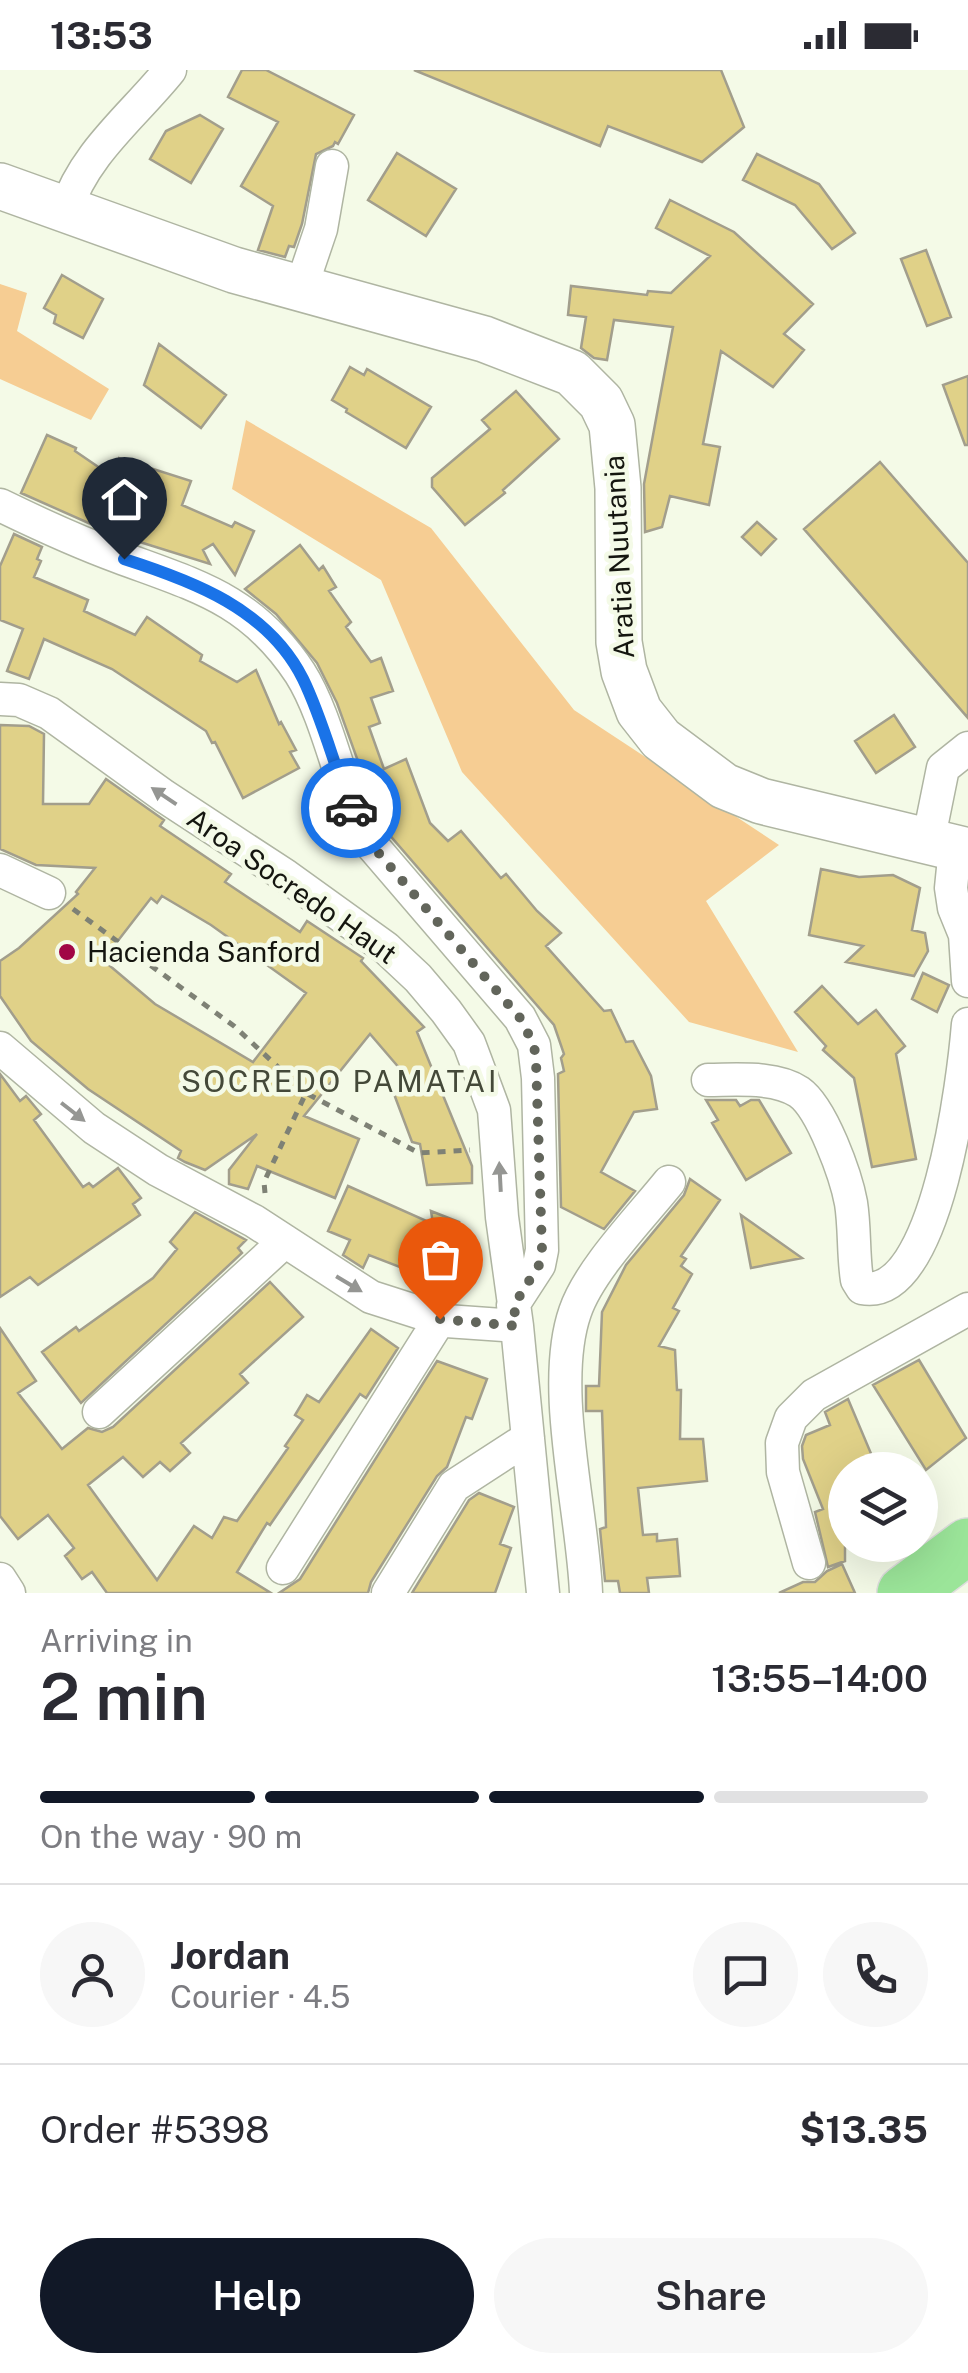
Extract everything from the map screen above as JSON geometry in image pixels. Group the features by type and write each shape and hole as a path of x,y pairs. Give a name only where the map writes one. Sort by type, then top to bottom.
{"highway":[{"path":"905,1593 968,1546"}],"street":[{"path":"66,210 72,192 104,141 170,70"},
{"path":"301,288 321,229 332,166"},
{"name":"Aratia Nuutania","path":"0,186 234,270 484,339 566,370 588,386 612,425 618,488 619,642 624,671 640,711 660,739 724,786 761,801 950,847"},
{"name":"Aroa Socredo Haut","path":"0,505 58,534 182,578 232,603 267,629 302,676 364,836 520,1018 534,1045 540,1117 542,1250 515,1315"},
{"name":"Aroa Socredo Haut","path":"0,699 19,700 49,713 386,948 418,978 468,1043 488,1087 515,1315"},
{"path":"968,748 942,768 951,888 965,935 968,981"},
{"path":"0,870 49,893"},
{"path":"708,1080 782,1085 801,1094 838,1162 851,1203 857,1280 862,1288 870,1289 899,1272 913,1257 932,1214 960,1102 968,1024"},
{"path":"0,1048 94,1128 158,1170 232,1208 372,1297 440,1319 515,1315 543,1593"},
{"path":"586,1593 585,1550 566,1393 574,1313 586,1288 669,1182"},
{"path":"100,1412 278,1237"},
{"path":"810,1563 783,1472 782,1443 792,1418 814,1395 968,1309"},
{"path":"284,1568 440,1319"},
{"path":"388,1593 454,1486 528,1438"},
{"path":"0,1580 10,1593"}],"path":[{"path":"49,893 234,1026 306,1093 419,1153 498,1148"},
{"path":"278,1237 264,1182 306,1093"}],"shaded area":[{"path":"0,284 27,293 17,331 109,389 91,420 0,379"},
{"path":"246,420 431,528 574,710 779,845 706,901 798,1052 689,1022 462,772 381,580 232,489"}],"building":[{"path":"242,70 266,70 354,115 338,144 335,142 316,154 302,224 294,247 289,246 285,257 258,250 273,206 241,186 278,122 228,97"},
{"path":"414,70 721,70 744,127 702,162 608,126 600,146"},
{"path":"200,115 223,129 191,183 150,159 166,131"},
{"path":"397,153 456,189 426,236 368,200"},
{"path":"757,154 819,184 855,233 832,249 795,205 743,180"},
{"path":"670,200 734,232 813,304 784,334 804,350 773,387 721,351 703,444 720,447 709,505 670,496 662,527 645,532 644,484 673,327 614,320 607,360 594,358 581,348 586,317 568,315 571,286 647,295 648,291 671,293 710,256 656,228"},
{"path":"926,250 951,317 927,326 901,259"},
{"path":"62,275 103,299 83,338 54,323 56,315 44,308"},
{"path":"159,344 226,395 201,428 144,385"},
{"path":"350,367 364,375 367,369 431,407 406,448 332,400"},
{"path":"968,376 968,445 965,445 943,385"},
{"path":"516,391 559,439 503,490 505,493 465,525 432,487 432,478 490,429 482,420"},
{"path":"47,435 76,448 113,477 119,458 191,481 182,505 232,527 235,522 254,531 235,575 213,544 203,550 210,564 111,533 21,493"},
{"path":"880,462 968,563 968,718 804,529"},
{"path":"757,522 776,539 761,555 742,537"},
{"path":"14,534 42,547 34,577 88,600 84,611 135,635 147,617 202,655 200,661 237,682 256,670 279,724 296,750 290,752 299,768 243,798 206,731 112,669 44,639 29,679 7,671 23,629 0,620 0,566"},
{"path":"300,545 319,570 323,566 336,587 329,591 351,622 346,627 371,662 381,658 393,691 371,698 380,723 369,727 384,769 406,759 430,823 448,841 461,831 501,878 506,874 561,933 546,946 604,1011 611,1010 626,1042 633,1041 651,1076 657,1109 634,1112 601,1172 635,1191 604,1229 561,1207 558,1074 564,1071 564,1054 554,1025 381,825 337,703 317,663 276,614 245,589"},
{"path":"894,715 915,747 876,773 855,741"},
{"path":"0,725 29,726 44,734 43,804 89,804 106,779 164,820 160,826 231,874 225,882 300,932 307,921 363,958 361,961 424,1027 417,1032 472,1166 472,1183 427,1185 420,1144 412,1142 394,1094 413,1084 370,1034 304,1116 359,1139 335,1198 257,1166 248,1189 229,1184 229,1170 257,1134 205,1170 178,1158 181,1151 88,1089 31,1041 0,996 0,961 78,894 95,868 36,865 0,849","holes":["162,896 211,925 306,993 253,1062 155,1004 103,960 151,898 157,903"]},
{"path":"821,869 859,877 893,875 920,888 912,930 925,933 928,951 914,976 846,962 863,946 809,935"},
{"path":"923,973 949,985 937,1012 912,999"},
{"path":"822,986 858,1024 876,1010 905,1046 896,1054 916,1159 872,1167 854,1078 823,1050 826,1046 795,1012"},
{"path":"0,1074 20,1101 26,1096 41,1114 34,1120 83,1187 89,1183 93,1187 118,1168 141,1198 133,1204 140,1215 38,1285 30,1277 0,1297"},
{"path":"706,1100 736,1100 740,1106 759,1100 791,1153 746,1180 712,1123 718,1120"},
{"path":"690,1179 720,1200 681,1256 686,1259 681,1266 692,1274 673,1308 679,1311 659,1346 675,1350 677,1390 681,1390 680,1439 703,1439 707,1481 638,1488 643,1535 657,1534 657,1541 677,1539 680,1576 647,1578 649,1593 620,1593 618,1581 605,1581 600,1529 606,1527 602,1411 586,1411 586,1386 599,1386 602,1312 626,1265 684,1195"},
{"path":"348,1186 433,1224 431,1211 459,1222 436,1281 369,1255 363,1268 343,1255 350,1240 328,1231"},
{"path":"195,1212 246,1240 238,1248 242,1253 81,1403 42,1352 76,1327 79,1331 153,1278 177,1249 170,1242"},
{"path":"741,1215 802,1258 751,1268"},
{"path":"270,1282 303,1317 240,1374 248,1383 181,1443 190,1453 170,1471 160,1462 143,1477 123,1457 88,1485 157,1580 194,1526 212,1538 224,1517 237,1521 288,1448 285,1446 303,1420 295,1415 307,1395 319,1402 371,1329 398,1348 366,1398 360,1394 270,1525 267,1523 237,1572 271,1593 107,1593 92,1572 82,1579 65,1556 74,1548 48,1515 18,1539 0,1516 0,1328 36,1381 18,1393 62,1449 88,1428 102,1432 113,1427"},
{"path":"919,1360 966,1438 938,1460 938,1452 915,1452 873,1385"},
{"path":"437,1361 487,1379 472,1419 466,1417 447,1467 437,1476 371,1582 368,1593 279,1593 300,1579"},
{"path":"848,1399 870,1452 828,1452 828,1562 842,1562 828,1567 815,1512 823,1509 803,1459 802,1446 806,1435 830,1425 825,1412"},
{"path":"479,1493 514,1507 500,1544 511,1548 495,1593 412,1593 469,1500"},
{"path":"842,1564 855,1593 779,1593 803,1582 815,1582"}],"way so far":[{"path":"351,808 364,836 520,1018 534,1045 540,1117 539,1265 514,1305 516,1326 440,1319"}],"place":[{"name":"Hacienda Sanford","path":"67,952"}],"district":[{"name":"SOCREDO PAMATAI","path":"340,1082"}],"route":[{"path":"124,559 182,578 232,603 267,629 302,676 351,808"}]}
